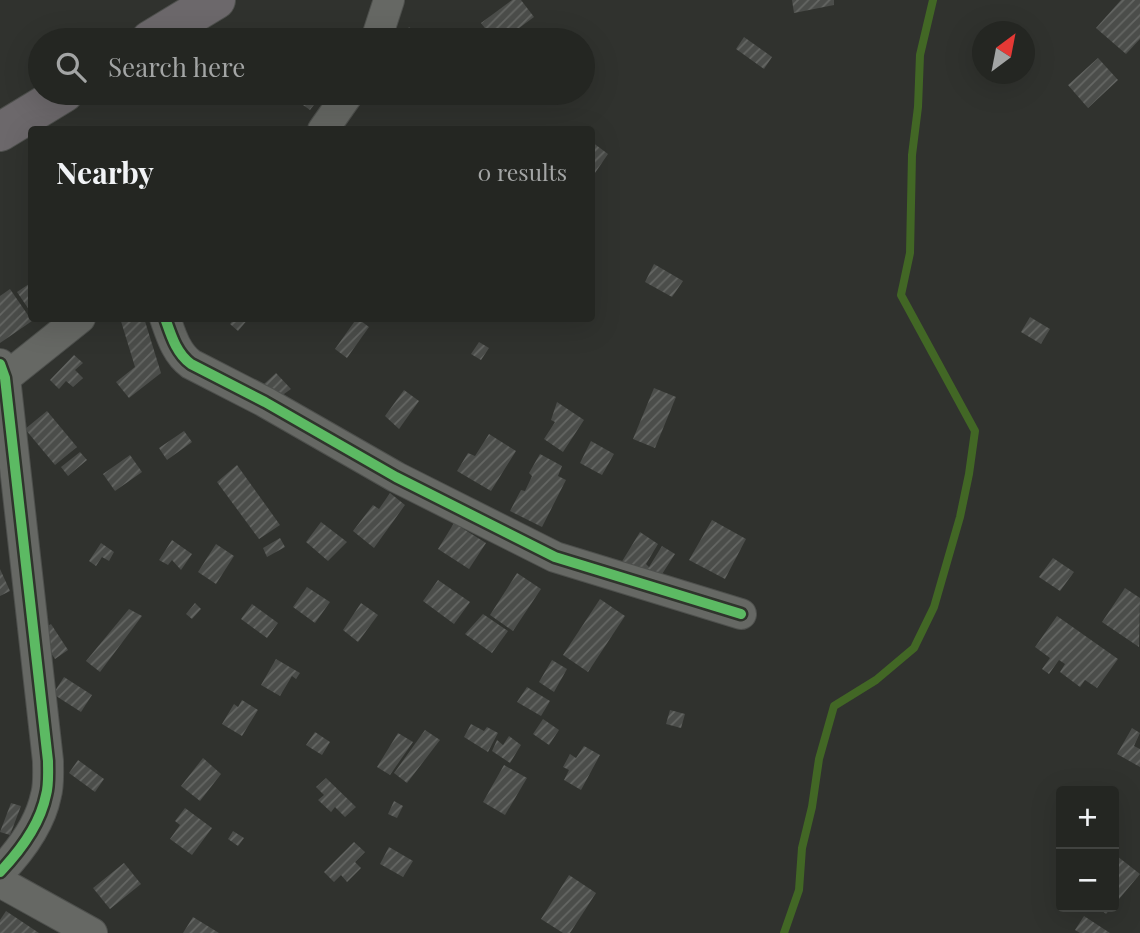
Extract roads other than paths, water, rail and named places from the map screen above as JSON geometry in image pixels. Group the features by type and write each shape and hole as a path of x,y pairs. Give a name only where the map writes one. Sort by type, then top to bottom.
{"main road":[{"path":"170,28 216,0"},
{"path":"0,132 44,105"}],"street":[{"path":"380,28 389,0"},
{"path":"326,126 341,105"},
{"path":"0,872 37,824 47,794 48,761 2,375 75,322"},
{"path":"166,322 176,348 191,364 265,402 396,477 555,557 741,614"},
{"path":"0,882 92,933"}],"waterway":[{"path":"784,933 799,890 802,848 812,807 819,759 834,706 876,680 914,648 934,607 960,517 969,474 975,431 901,295 910,253 912,155 918,107 920,55 933,0"}]}
